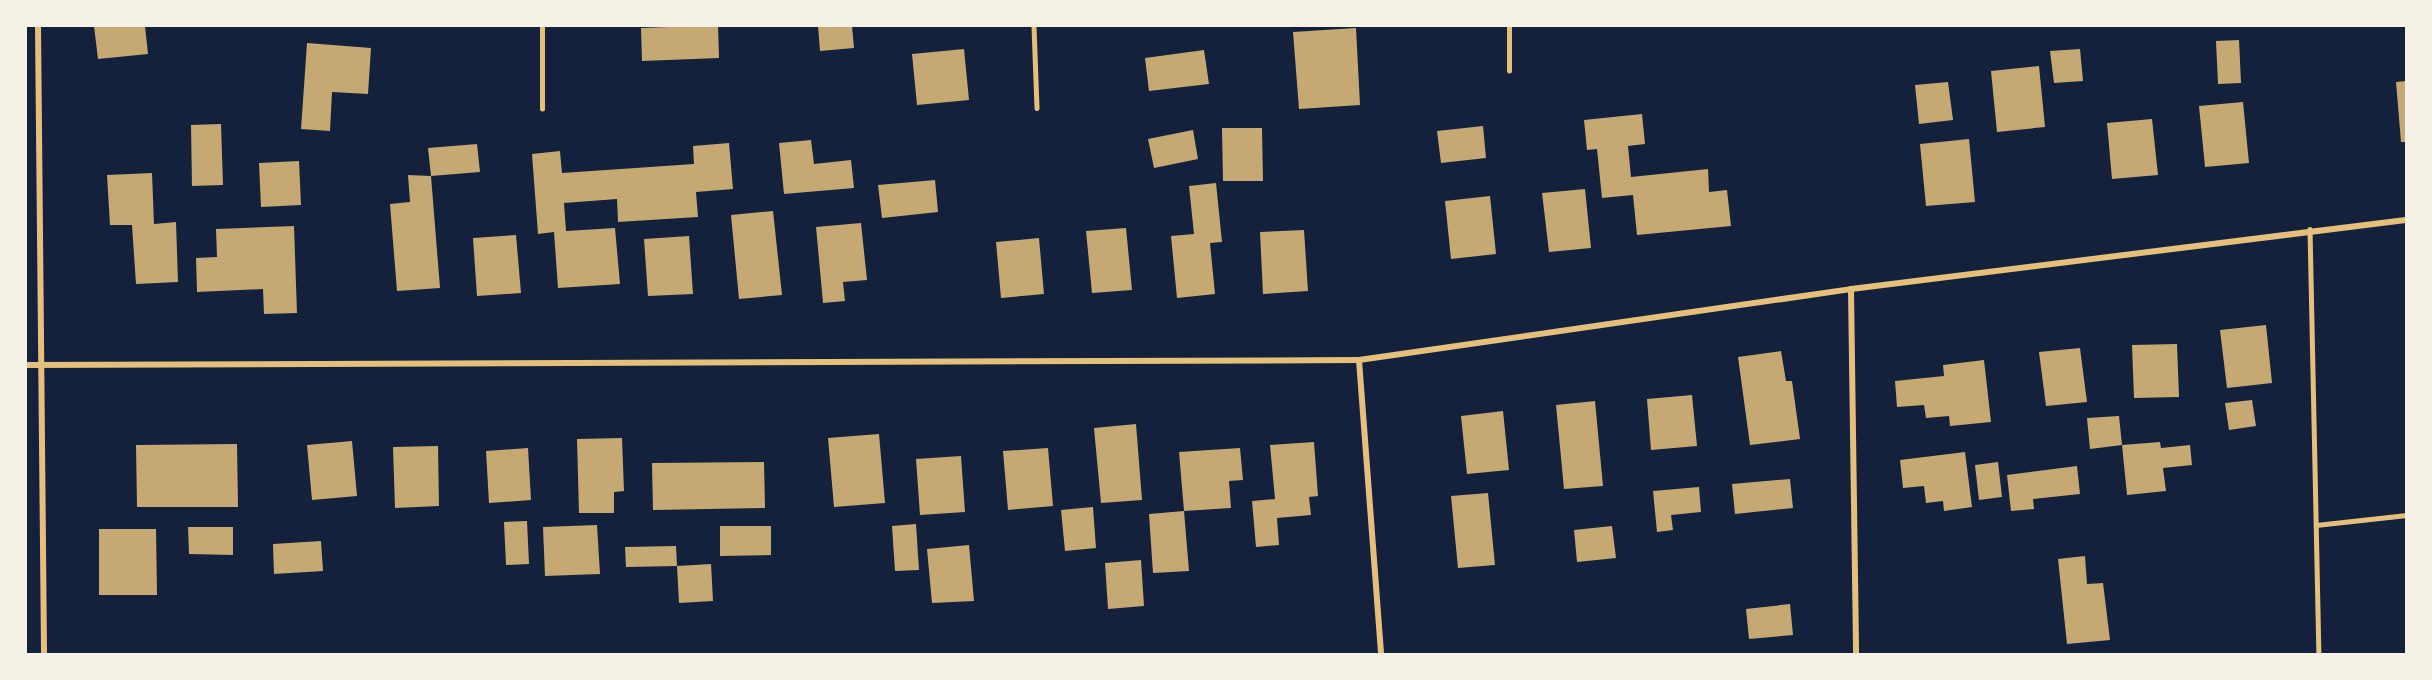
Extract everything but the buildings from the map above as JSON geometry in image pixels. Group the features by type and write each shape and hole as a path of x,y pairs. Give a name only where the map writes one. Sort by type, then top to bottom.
{"street":[{"path":"38,26 44,654"},
{"path":"26,365 1359,360 1851,289 2310,229 2406,220"},
{"path":"1851,289 1856,654"},
{"path":"1359,360 1381,654"}],"lane":[{"path":"542,26 542,109"},
{"path":"1034,26 1037,108"},
{"path":"1509,26 1509,71"},
{"path":"2310,229 2319,654"},
{"path":"2316,525 2406,515"}]}
